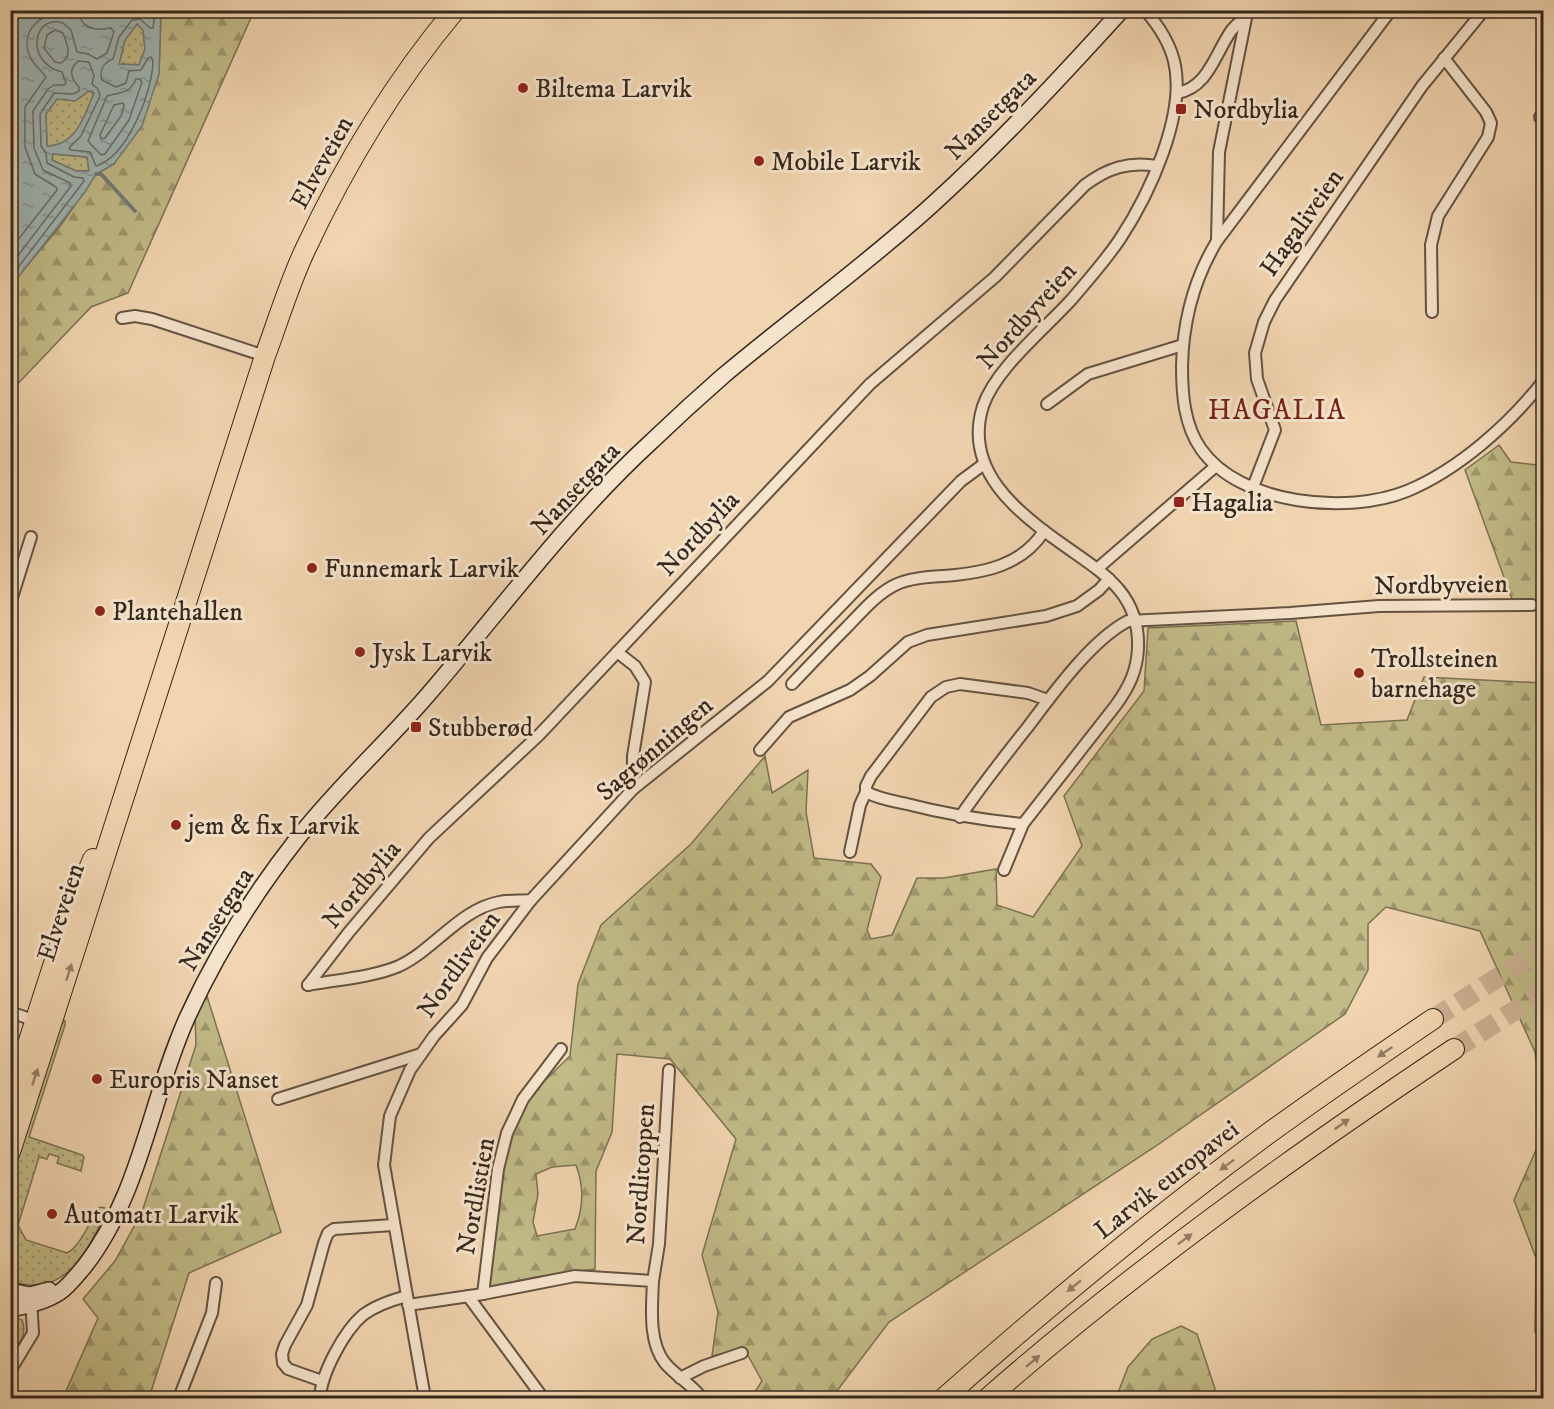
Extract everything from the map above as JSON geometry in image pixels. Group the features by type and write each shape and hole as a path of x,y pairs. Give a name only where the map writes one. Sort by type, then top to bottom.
{"highway":[{"name":"Elveveien","path":"10,1100 43,1024 135,767 157,688 265,356 304,252 334,190 372,125 402,79 455,10"},
{"name":"Larvik europavei","path":"944,1398 1060,1298 1206,1181 1324,1094 1433,1019"},
{"name":"Elveveien","path":"10,1152 43,1024"},
{"path":"988,1398 1093,1311 1229,1206 1356,1114 1454,1049"}],"main road":[{"name":"Nansetgata","path":"10,1309 76,1277 105,1236 128,1188 175,1046 198,994 245,911 310,823 426,698 567,528 646,446 723,376 839,284 932,205 1039,102 1122,10"},
{"name":"Nansetgata","path":"10,1291 31,1300"}],"street":[{"name":"Nordbyveien","path":"1005,870 1023,824 1127,689 1138,660 1138,636 1132,610 1109,579 1098,568 1044,531 994,483 984,464 977,434 979,420 988,392 1000,375 1071,299 1119,241 1146,193 1157,166 1174,116 1177,93 1174,60 1157,25 1145,10"},
{"path":"1391,10 1217,241 1204,262 1195,284 1183,345 1183,403 1190,428 1201,449 1216,466 1228,476 1253,487 1303,501 1336,504 1369,501 1405,492 1438,477 1485,442 1544,380"},
{"name":"Hagaliveien","path":"1253,487 1275,430 1255,369 1255,353 1264,322 1275,300 1422,86 1484,10"},
{"path":"1177,93 1187,91 1203,80 1232,29 1248,14"},
{"path":"1217,241 1219,152 1248,14"},
{"path":"1432,312 1431,245 1438,216 1488,137 1491,123 1486,112 1444,58"},
{"name":"Nordbylia","path":"531,900 499,902 471,912 435,942 398,966 363,976 308,985 349,932 429,838 539,735 870,384 995,278 1086,185 1100,174 1131,164 1157,166"},
{"path":"122,318 135,316 152,319 265,356"},
{"path":"1047,404 1088,374 1183,345"},
{"name":"Sagrønningen","path":"531,900 633,789 768,681 961,481 984,464"},
{"path":"1098,568 1216,466"},
{"path":"792,684 875,598 896,585 911,580 966,574 994,567 1024,555 1036,544 1044,531"},
{"path":"10,604 31,537"},
{"path":"760,750 789,717 850,690 870,676 908,642 927,635 1046,616 1077,606 1099,590 1109,579"},
{"name":"Nordbyveien","path":"1135,621 1379,606 1532,605"},
{"path":"960,817 1048,700 1094,648 1119,625 1135,621"},
{"path":"617,652 634,666 645,682 633,756 633,789"},
{"path":"850,852 860,805 871,776 931,697 946,687 960,684 1028,693 1048,700"},
{"path":"866,792 873,796 960,817 1023,824"},
{"name":"Nordliveien","path":"425,1398 384,1165 390,1116 410,1070 462,1005 487,958 531,900"},
{"path":"10,1012 43,1024"},
{"name":"Nordlistien","path":"483,1294 498,1168 507,1133 523,1099 561,1049"},
{"name":"Nordliveien","path":"278,1099 422,1054"},
{"name":"Nordlitoppen","path":"669,1070 659,1244 653,1281 654,1329 659,1354 702,1398"},
{"path":"320,1398 322,1381 288,1370 283,1363 282,1354 307,1305 328,1233 334,1229 393,1225"},
{"name":"Nordlitoppen","path":"322,1381 343,1340 364,1315 390,1301 483,1294 575,1275 653,1281"},
{"path":"179,1398 212,1313 216,1283"},
{"path":"468,1296 543,1398"},
{"path":"10,1371 33,1333 31,1300"},
{"path":"680,1378 704,1366 742,1353"}],"green space":[{"path":"161,11 254,11 128,293 91,307 11,391 10,286 61,225 96,174 114,164 159,74"},
{"path":"137,24 143,30 145,49 139,65 119,64 125,40"},
{"path":"89,91 94,93 83,120 73,135 58,145 47,147 46,114 57,98 75,101"},
{"path":"52,154 87,157 89,171 76,171 52,160"},
{"path":"1499,445 1511,462 1537,465 1544,476 1543,600 1513,602 1465,470"},
{"path":"1296,621 1321,725 1407,720 1424,677 1543,683 1543,1106 1535,1052 1480,931 1386,907 1368,924 1368,970 1345,1014 1156,1146 889,1322 836,1392 805,1398 751,1398 762,1381 745,1350 712,1356 718,1312 702,1255 736,1139 670,1059 617,1054 612,1132 596,1171 595,1269 536,1277 487,1287 505,1143 528,1097 570,1056 578,984 601,925 691,844 765,756 772,793 808,770 806,812 814,858 871,864 881,877 867,930 871,939 892,935 917,878 944,878 996,869 997,905 1033,917 1082,846 1064,796 1144,691 1148,628","holes":["576,1165 582,1197 575,1229 537,1236 533,1222 538,1194 536,1174 552,1167"]},
{"path":"206,993 281,1232 189,1273 149,1398 63,1398 98,1318 83,1299 115,1261 142,1212 196,1045 195,1016"},
{"path":"62,1019 65,1025 29,1137 84,1157 81,1171 57,1163 59,1157 49,1154 47,1159 39,1157 18,1225 26,1240 67,1253 80,1240 98,1208 105,1208 106,1213 90,1243 71,1269 60,1278 46,1284 30,1285 11,1281 11,1167"},
{"path":"1543,1134 1544,1339 1535,1332 1536,1258 1514,1200"},
{"path":"11,1316 22,1320 24,1330 11,1356"},
{"path":"1181,1326 1197,1334 1218,1398 1116,1398 1128,1367 1152,1339"}],"water":[{"path":"11,10 88,11 98,17 109,15 110,11 161,11 159,74 142,126 114,164 96,174 85,192 11,286","holes":["137,24 143,30 145,49 139,65 119,64 125,40","89,91 94,93 83,120 72,135 66,141 47,146 46,114 57,99 75,101","53,154 87,157 89,171 76,171 52,160"]}],"waterway":[{"path":"96,174 101,174 135,211"}],"tunnel":[{"path":"1433,1019 1544,948"},
{"path":"1454,1049 1544,992"}],"place":[{"name":"Biltema Larvik","path":"523,88"},
{"name":"Nordbylia","path":"1181,109"},
{"name":"Mobile Larvik","path":"759,161"},
{"name":"Hagalia","path":"1179,502"},
{"name":"Funnemark Larvik","path":"312,568"},
{"name":"Plantehallen","path":"100,611"},
{"name":"Jysk Larvik","path":"360,652"},
{"name":"Trollsteinen barnehage","path":"1359,673"},
{"name":"Stubberød","path":"416,727"},
{"name":"jem & fix Larvik","path":"176,825"},
{"name":"Europris Nanset","path":"97,1079"},
{"name":"Automat1 Larvik","path":"52,1214"}],"district":[{"name":"HAGALIA","path":"1277,409"}]}
